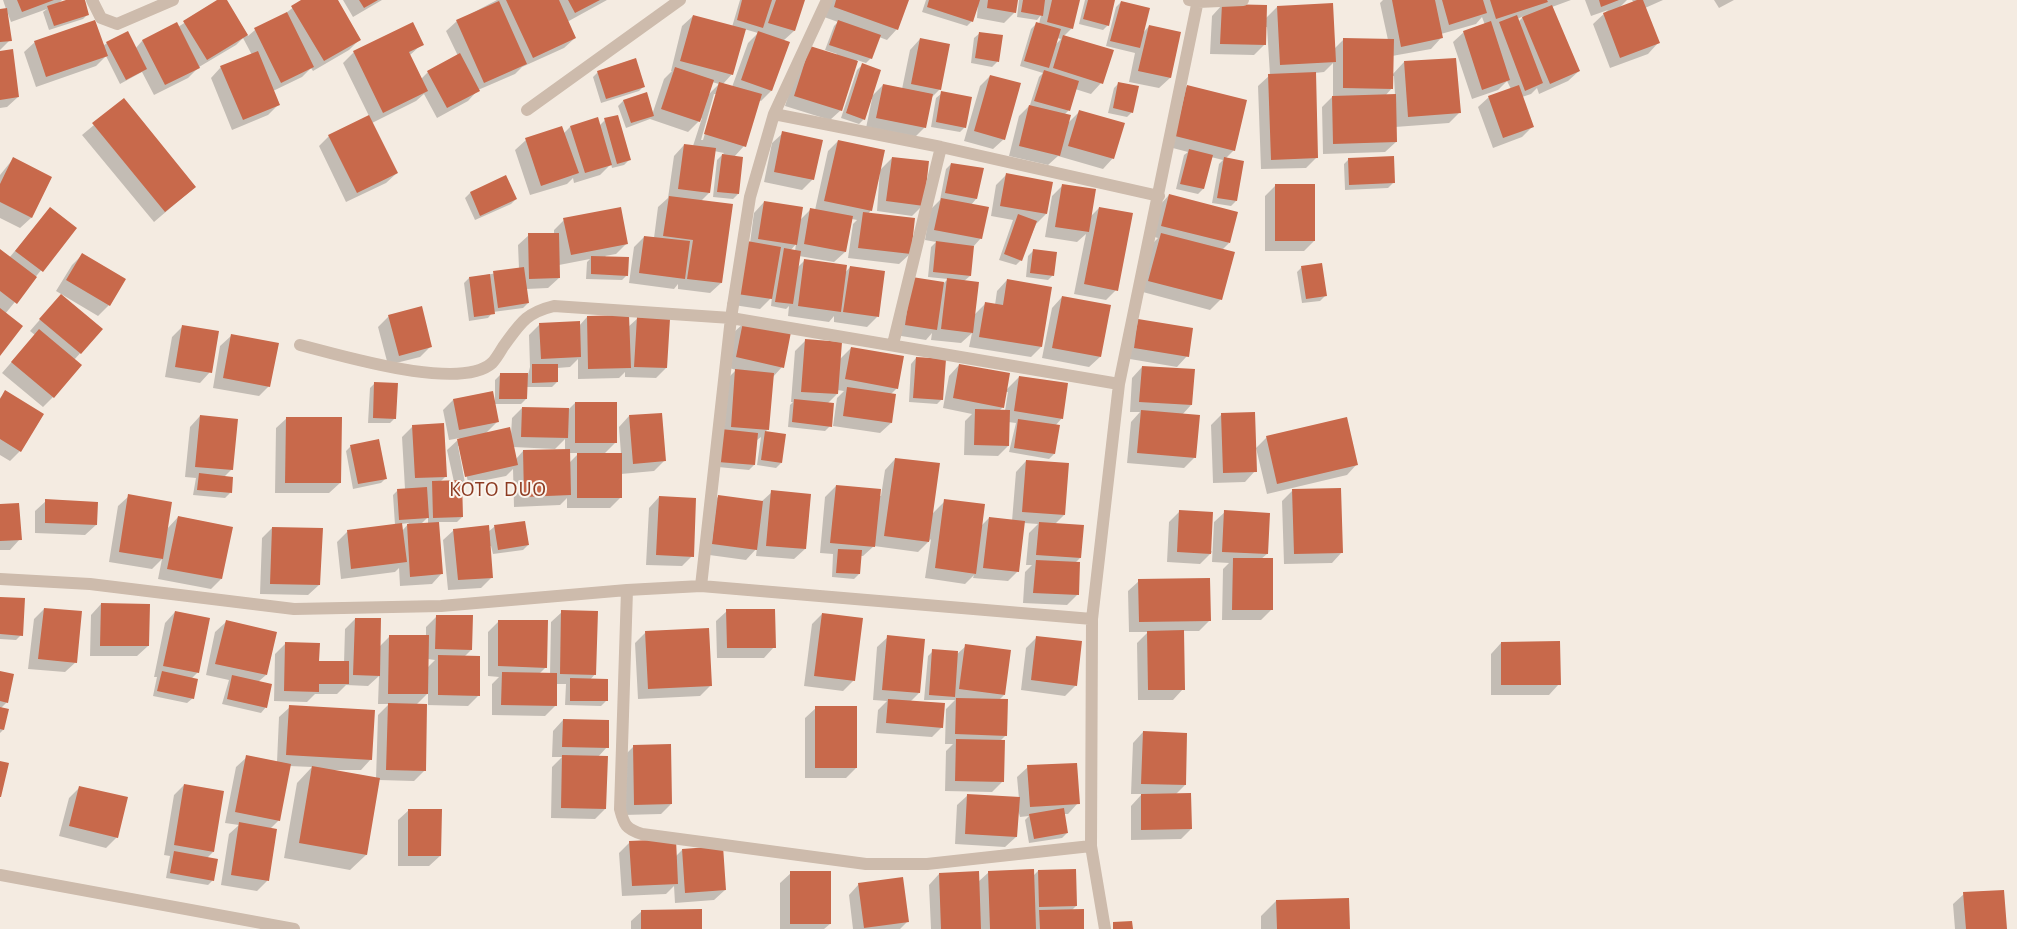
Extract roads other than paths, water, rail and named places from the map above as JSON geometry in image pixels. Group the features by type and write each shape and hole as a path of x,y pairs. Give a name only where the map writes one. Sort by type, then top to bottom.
{"street":[{"path":"92,0 101,18 117,24 173,0"},
{"path":"527,110 680,0"},
{"path":"701,586 731,318 750,197 774,114 827,0"},
{"path":"1105,929 1091,846 1092,619 1119,384 1159,196 1195,1 1244,0"},
{"path":"774,114 941,147 1159,196"},
{"path":"892,344 941,147"},
{"path":"300,345 397,368 455,375 478,372 492,363 516,329 534,311 554,306 731,318 1119,384"},
{"path":"0,578 90,584 294,609 441,606 627,590 701,586 1092,619"},
{"path":"627,590 620,809 623,821 629,830 642,834 866,864 927,864 1091,846"},
{"path":"0,876 294,929"}],"district":[{"name":"KOTO DUO","path":"498,490"}]}
